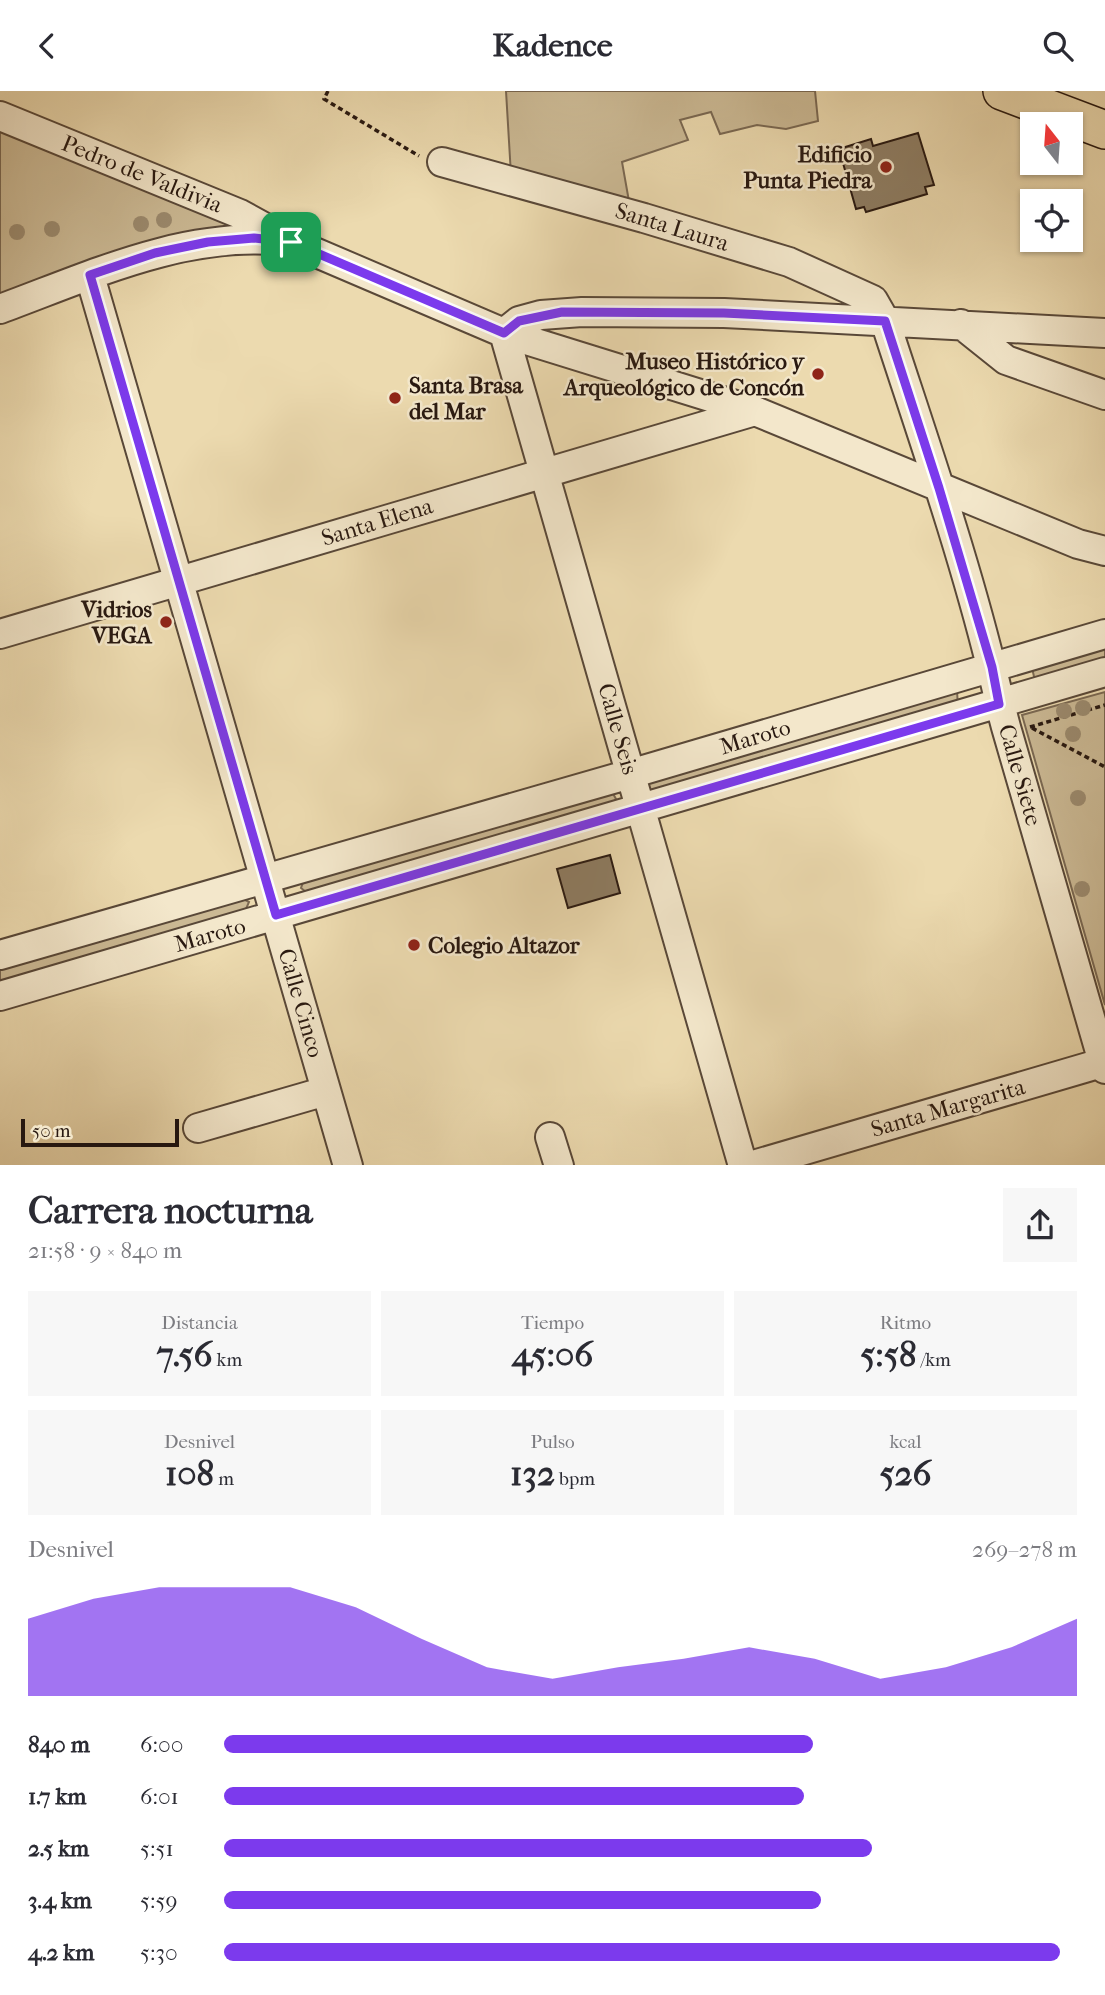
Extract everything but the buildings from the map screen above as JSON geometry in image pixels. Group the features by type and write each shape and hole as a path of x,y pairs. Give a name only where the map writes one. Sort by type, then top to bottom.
{"main road":[{"path":"1002,91 1105,130"}],"street":[{"name":"Pedro de Valdivia","path":"0,116 240,214 291,242 504,333 755,411 1078,544 1105,551"},
{"name":"Santa Laura","path":"442,162 644,218 789,262 873,300 885,321"},
{"path":"0,309 155,253 208,242 254,238 291,242"},
{"name":"Calle Cinco","path":"90,275 348,1165"},
{"path":"504,333 519,321 562,312 724,313 1105,333"},
{"name":"Calle Siete","path":"885,321 939,488 992,667 999,704 1104,1065"},
{"path":"961,324 1006,361 1105,395"},
{"name":"Calle Seis","path":"504,333 743,1165"},
{"name":"Santa Elena","path":"0,633 755,411"},
{"name":"Maroto","path":"0,955 631,774 1105,634"},
{"name":"Maroto","path":"0,996 1105,671"},
{"name":"Santa Margarita","path":"750,1165 1104,1065"},
{"path":"198,1128 326,1091"},
{"path":"550,1137 559,1165"}],"path":[{"path":"328,91 324,99 429,162 442,162"},
{"path":"1105,705 1031,727 1105,767"}],"shaded area":[{"path":"506,91 815,91 818,121 786,129 757,125 720,134 711,112 680,120 688,140 622,162 630,207 511,175"},
{"path":"0,131 232,226 79,265 0,294"},
{"path":"1105,647 1105,665 1036,685 1032,668"},
{"path":"957,690 958,708 647,801 636,783"},
{"path":"1105,692 1105,1005 1022,715"},
{"path":"611,790 616,799 611,807 311,896 301,888 305,877"},
{"path":"238,896 249,902 243,916 0,987 0,964"}],"place":[{"name":"Edificio Punta Piedra","path":"886,167"},
{"name":"Museo Histórico y Arqueológico de Concón","path":"818,374"},
{"name":"Santa Brasa del Mar","path":"395,398"},
{"name":"Vidrios VEGA","path":"166,622"},
{"name":"Colegio Altazor","path":"414,945"}],"route":[{"path":"254,238 291,242 504,333 519,321 562,312 724,313 885,321 939,488 992,667 999,704 276,915 90,275 155,253 208,242 254,238"}]}
